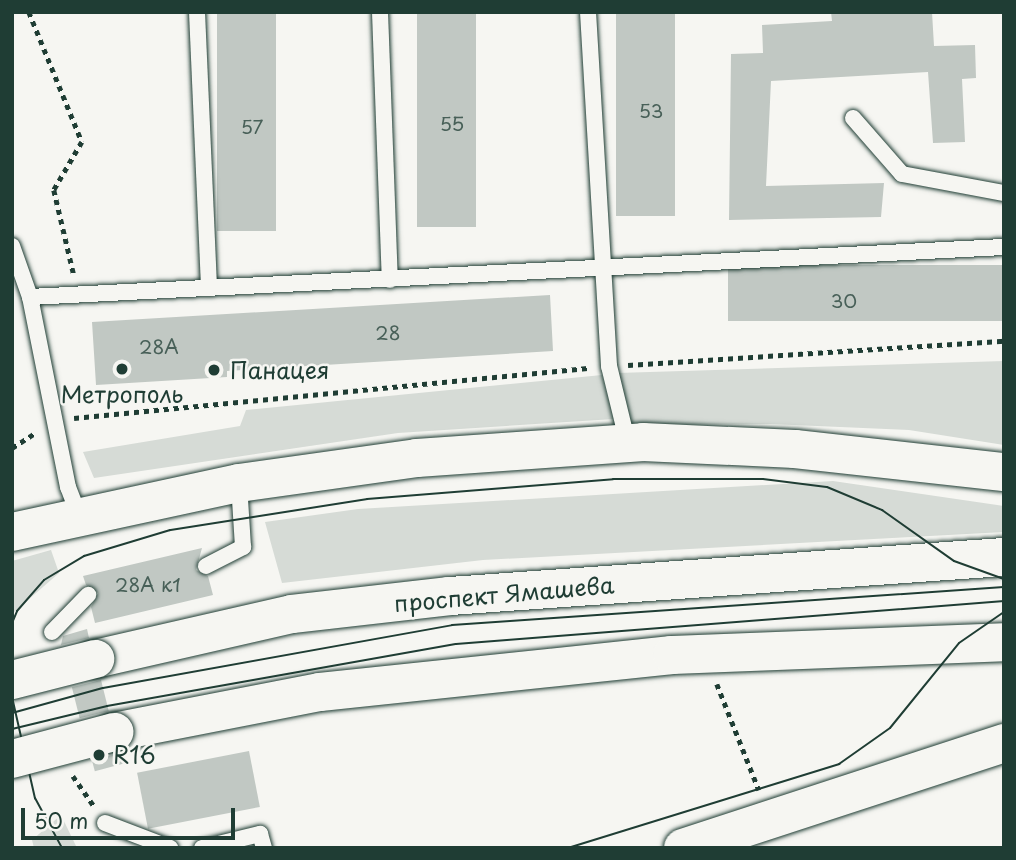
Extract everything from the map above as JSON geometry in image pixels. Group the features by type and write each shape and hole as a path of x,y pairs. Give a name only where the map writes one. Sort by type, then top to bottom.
{"main road":[{"path":"12,532 239,483 418,458 628,444 795,449 1004,472"},
{"name":"проспект Ямашева","path":"12,680 292,614 450,596 1004,558"},
{"path":"12,759 114,732 320,692 659,657 1004,642"},
{"path":"683,848 1004,743"}],"lane":[{"path":"197,12 209,288"},
{"path":"380,12 390,280"},
{"path":"588,12 609,366 628,444"},
{"path":"853,118 902,174 1004,193"},
{"path":"12,246 30,297 68,487 79,516"},
{"path":"30,297 1004,247"},
{"path":"206,566 243,547 239,483"},
{"path":"52,632 88,595"},
{"path":"105,822 170,848"},
{"path":"202,848 260,834 264,848"}],"path":[{"path":"29,12 82,142 54,190 79,295"},
{"path":"12,448 56,419 609,366 1004,341"},
{"path":"713,675 768,820"},
{"path":"71,772 105,822"}],"shaded area":[{"path":"1004,361 1004,445 909,430 771,424 631,425 617,373"},
{"path":"602,375 614,419 398,433 94,478 83,452 240,426 246,410"},
{"path":"833,481 1004,506 1004,532 483,560 282,583 265,522 358,509"},
{"path":"51,550 59,573 12,614 12,561"},
{"path":"61,815 77,848 34,848 32,840"}],"building":[{"path":"217,12 276,12 276,231 217,231"},
{"path":"417,12 476,12 476,227 417,227"},
{"path":"616,12 675,12 675,216 616,216"},
{"path":"831,12 932,12 934,46 975,45 976,78 962,79 965,142 933,143 928,72 771,81 766,186 884,183 881,217 729,220 731,54 763,53 762,25 832,21"},
{"path":"728,265 1004,265 1004,321 728,321"},
{"path":"550,295 553,351 227,371 227,377 96,385 92,322"},
{"path":"202,548 196,570 208,576 213,595 95,623 91,607 98,593 86,585 83,576"},
{"path":"87,629 89,638 61,645 63,636"},
{"path":"101,680 109,711 80,718 72,687"},
{"path":"249,751 260,807 148,829 137,773"},
{"path":"120,753 123,764 95,771 92,761"}],"tram line":[{"path":"12,623 17,611 44,580 84,556 170,530 367,499 613,479 763,479 827,487 882,510 954,561 1004,579"},
{"path":"12,713 103,688 452,625 1004,587"},
{"path":"12,729 107,706 456,644 1004,601"},
{"path":"568,848 839,764 890,728 959,643 1004,612"},
{"path":"12,697 35,798 62,848"}],"place":[{"name":"Метрополь","path":"122,369"},
{"name":"Панацея","path":"214,370"},
{"name":"R16","path":"99,755"}]}
